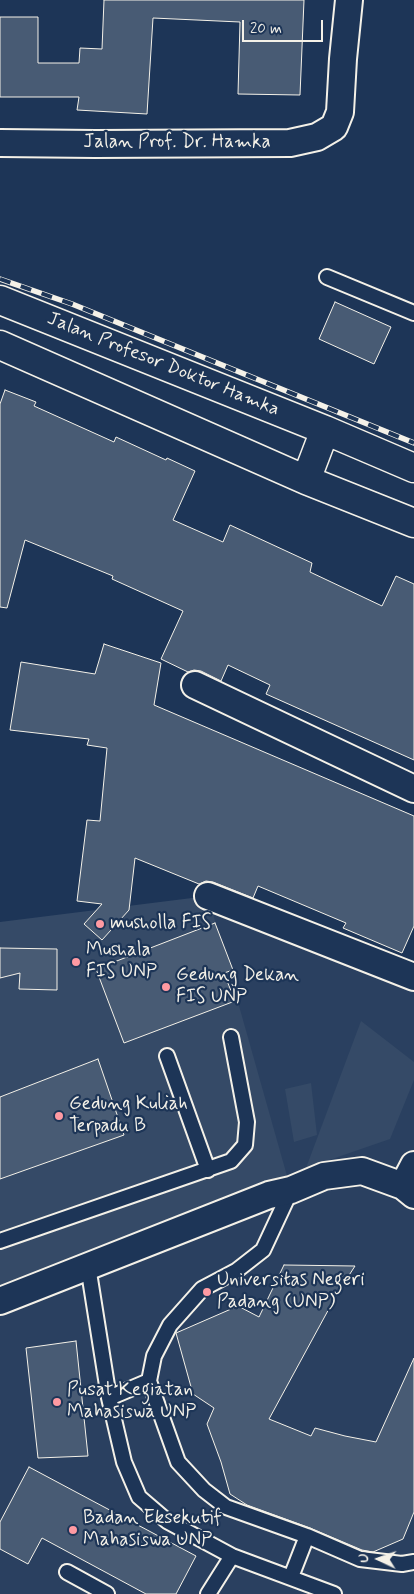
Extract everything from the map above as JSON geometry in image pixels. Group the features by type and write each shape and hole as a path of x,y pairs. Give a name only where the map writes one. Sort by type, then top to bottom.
{"highway":[{"name":"Jalan Profesor Doktor Hamka","path":"0,300 325,430 414,468"},
{"path":"0,345 306,480 414,523"},
{"path":"306,480 325,430"}],"street":[{"name":"Jalan Prof. Dr. Hamka","path":"0,143 290,142 317,137 334,127 340,112 349,0"},
{"path":"195,685 414,789"},
{"path":"208,896 414,977"},
{"path":"0,1301 324,1176 362,1171 410,1182"}],"lane":[{"path":"327,276 414,313"},
{"path":"0,1241 208,1170 231,1161 239,1154 245,1145 248,1122 231,1036"},
{"path":"167,1056 208,1170"},
{"path":"291,1190 263,1250 236,1271 202,1289 170,1325 154,1356 149,1382 178,1462 204,1490 226,1507 307,1536 360,1559 402,1564 414,1562"},
{"path":"88,1266 109,1398 124,1462 139,1497 167,1521 232,1556 334,1594"},
{"path":"109,1398 149,1382"},
{"path":"291,1578 307,1536"},
{"path":"208,1594 232,1556"},
{"path":"67,1572 107,1594"}],"shaded area":[{"path":"208,896 291,1190 0,1301 0,922"},
{"name":"Universitas Negeri Padang (UNP)","path":"221,909 414,990 414,1594 0,1594 0,929"},
{"path":"361,1021 414,1062 414,1080 390,1139 306,1168"},
{"path":"311,1083 317,1135 294,1142 285,1089"}],"building":[{"path":"104,0 304,0 300,95 238,94 240,22 153,18 147,114 77,110 79,97 0,97 0,17 38,17 38,63 79,63 80,48 102,49"},
{"path":"335,302 391,327 374,364 319,339"},
{"path":"5,390 36,402 34,406 114,442 116,437 195,471 173,520 223,542 230,525 312,563 310,572 382,606 396,576 414,584 414,760 266,694 270,685 228,665 221,681 201,671 194,670 188,672 161,659 183,611 112,579 113,576 25,540 7,608 0,607 0,404"},
{"path":"104,644 161,663 154,705 414,816 414,926 402,953 343,928 346,923 258,886 253,898 213,882 206,881 199,884 135,858 129,910 102,940 84,924 102,904 77,901 87,820 100,821 107,748 87,745 89,739 10,730 21,662 95,674"},
{"name":"Gedung Dekan FIS UNP","path":"215,923 233,970 224,973 235,1001 124,1043 96,969"},
{"path":"0,948 57,949 57,990 19,989 20,973 0,978"},
{"name":"Gedung Kuliah Terpadu B","path":"98,1059 124,1135 0,1179 0,1097"},
{"path":"284,1265 355,1266 337,1294 269,1419 311,1436 315,1428 376,1442 414,1358 414,1512 403,1539 373,1552 362,1550 310,1528 247,1505 230,1494 207,1424 214,1408 193,1394 176,1333 238,1306 259,1317"},
{"name":"Pusat Kegiatan Mahasiswa UNP","path":"76,1341 88,1456 38,1458 26,1348"},
{"name":"Badan Eksekutif Mahasiswa UNP","path":"29,1467 196,1556 176,1594 146,1594 42,1538 28,1564 0,1549 0,1522"}],"railway":[{"path":"0,279 72,304 414,443"}],"place":[{"name":"musholla FIS","path":"100,924"},
{"name":"Mushala FIS UNP","path":"76,962"},
{"name":"Gedung Dekan FIS UNP","path":"166,987"},
{"name":"Gedung Kuliah Terpadu B","path":"59,1116"},
{"name":"Universitas Negeri Padang (UNP)","path":"207,1292"},
{"name":"Pusat Kegiatan Mahasiswa UNP","path":"57,1402"},
{"name":"Badan Eksekutif Mahasiswa UNP","path":"73,1530"}]}
